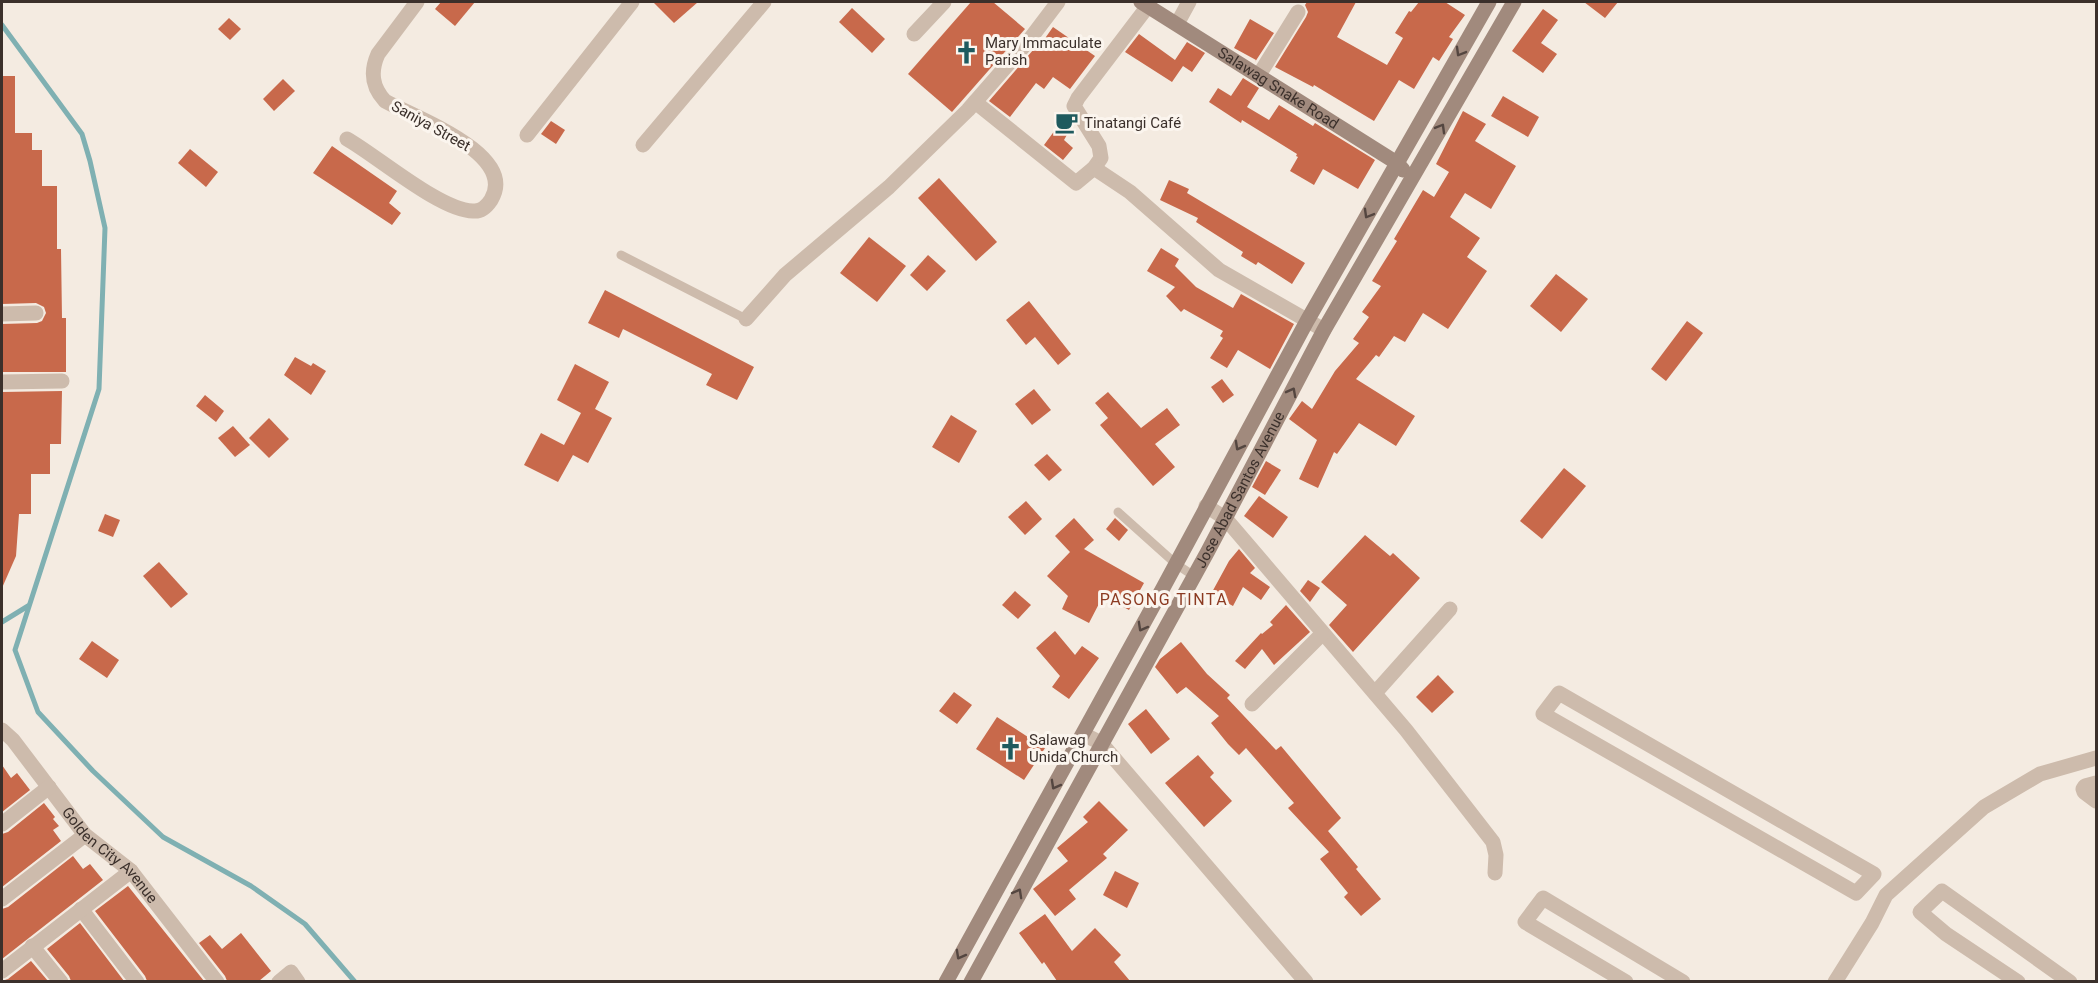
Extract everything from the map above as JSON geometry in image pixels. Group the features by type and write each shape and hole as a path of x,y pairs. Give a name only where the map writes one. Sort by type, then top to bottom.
{"main road":[{"name":"Jose Abad Santos Avenue","path":"945,981 1083,734 1307,321 1489,2"},
{"name":"Jose Abad Santos Avenue","path":"970,981 1194,576 1324,330 1514,2"},
{"name":"Salawag Snake Road","path":"1144,4 1397,164 1411,178"}],"street":[{"name":"Saniya Street","path":"347,139 365,149 414,185 451,205 472,212 482,210 493,198 497,183 495,175 477,152 462,140 386,101 378,93 373,77 378,54 417,2"},
{"path":"526,135 632,2"},
{"path":"643,145 764,2"},
{"path":"914,34 944,2"},
{"path":"746,319 784,275 889,187 975,102 1030,39 1058,2"},
{"path":"1177,24 1189,2"},
{"path":"975,102 1076,183 1094,168 1101,158 1099,146 1074,106 1077,98 1144,4"},
{"path":"1259,75 1298,12"},
{"path":"1094,168 1130,192 1219,270 1324,330"},
{"path":"2,314 36,313"},
{"path":"2,382 62,381"},
{"path":"1206,506 1225,518 1406,730 1493,842 1496,855 1495,873"},
{"path":"1375,693 1450,609"},
{"path":"1252,704 1322,634"},
{"path":"1559,693 1874,874 1866,883 1856,893 1543,714 1559,693"},
{"path":"1083,734 1101,743 1306,981"},
{"name":"Golden City Avenue","path":"5,740 49,787 84,835 131,871 218,981"},
{"path":"1835,981 1872,923 1886,895 1984,807 2040,774 2097,758"},
{"path":"2097,783 2085,786 2083,789 2097,801"},
{"path":"2,824 49,787"},
{"path":"2,899 84,835"},
{"path":"2,971 131,871"},
{"path":"1866,883 1886,895"},
{"path":"2018,981 1946,934 1920,912 1942,891 2070,981"},
{"path":"1626,981 1525,922 1543,898 1683,981"},
{"path":"81,909 138,981"},
{"path":"32,946 61,981"},
{"path":"279,981 291,972 298,981"}],"lane":[{"path":"621,255 746,319"},
{"path":"1118,512 1176,564 1194,576"}],"building":[{"path":"441,2 475,2 455,26 435,9"},
{"path":"653,2 698,2 674,23"},
{"name":"Mary Immaculate Parish","path":"971,2 993,2 1025,29 952,112 908,74"},
{"path":"1307,2 1356,2 1337,37 1387,65 1403,38 1395,33 1409,11 1411,12 1419,2 1445,2 1465,15 1449,37 1453,39 1439,61 1433,57 1414,89 1399,80 1374,121 1314,85 1313,87 1275,67 1306,17"},
{"path":"1584,2 1618,2 1605,18"},
{"path":"852,8 885,39 872,53 839,22"},
{"path":"1543,9 1558,20 1541,43 1557,54 1543,73 1512,51"},
{"path":"229,18 241,29 230,40 218,29"},
{"path":"1250,19 1274,33 1255,62 1256,60 1234,48"},
{"path":"1053,27 1095,56 1070,89 1053,77 1044,89 1036,83 1010,117 989,101 1040,42 1041,44"},
{"path":"1139,34 1175,60 1187,42 1205,53 1192,72 1183,66 1172,82 1125,52"},
{"path":"2,76 15,76 15,133 32,133 32,150 42,150 42,186 57,186 57,249 61,249 62,318 66,318 66,372 2,372 2,324 37,323 42,321 46,313 44,307 36,303 2,304"},
{"path":"1243,78 1259,88 1247,107 1269,120 1279,105 1313,126 1315,123 1375,160 1358,189 1323,169 1314,185 1290,171 1298,157 1297,154 1242,120 1241,123 1209,102 1218,88 1231,96"},
{"path":"283,79 295,91 274,111 263,99"},
{"path":"1503,96 1539,117 1528,137 1491,116"},
{"path":"1463,111 1486,124 1475,141 1516,166 1491,209 1465,193 1450,217 1480,238 1467,257 1487,271 1448,329 1423,313 1405,342 1394,336 1379,357 1376,355 1356,379 1415,416 1396,446 1359,423 1337,454 1334,452 1318,488 1299,479 1317,440 1289,419 1302,401 1312,409 1335,371 1359,343 1353,339 1369,317 1362,312 1381,286 1372,281 1397,241 1394,239 1423,190 1434,197 1449,172 1436,164"},
{"path":"551,121 565,130 556,144 541,134"},
{"path":"1058,126 1068,133 1064,140 1073,148 1063,160 1044,145"},
{"path":"332,146 397,191 389,203 401,213 392,225 313,173"},
{"path":"190,149 218,172 206,187 178,163"},
{"path":"939,178 997,242 976,261 918,198"},
{"path":"1169,180 1189,189 1187,193 1305,263 1292,284 1258,262 1256,265 1241,256 1243,252 1196,222 1198,218 1160,200"},
{"path":"869,237 906,266 877,302 840,273"},
{"path":"1161,248 1179,259 1175,266 1196,287 1233,308 1241,294 1294,324 1270,369 1238,350 1227,368 1210,358 1223,338 1220,336 1223,331 1184,309 1181,312 1166,296 1175,287 1147,271"},
{"path":"928,255 946,271 927,291 910,275"},
{"path":"1556,274 1588,299 1561,332 1530,306"},
{"path":"605,290 754,367 737,400 706,385 712,374 623,329 619,338 588,323"},
{"path":"1029,301 1071,354 1058,365 1035,337 1026,345 1006,320"},
{"path":"1687,321 1703,333 1666,381 1651,369"},
{"path":"295,357 311,366 313,363 326,371 311,395 284,375"},
{"path":"575,364 609,382 595,409 612,418 588,463 573,455 558,482 524,465 541,433 564,445 581,413 557,400"},
{"path":"1222,379 1234,395 1223,403 1211,387"},
{"path":"1034,389 1051,410 1032,425 1015,404"},
{"path":"62,391 61,444 50,444 50,474 31,474 31,514 19,514 16,556 2,588 2,392"},
{"path":"1108,392 1141,428 1167,408 1180,425 1155,444 1175,467 1153,486 1100,425 1108,418 1095,403"},
{"path":"205,395 224,411 216,422 196,406"},
{"path":"951,415 977,431 959,463 932,447"},
{"path":"269,418 289,439 269,458 249,438"},
{"path":"233,426 250,445 235,457 218,438"},
{"path":"1047,454 1062,470 1049,481 1034,465"},
{"path":"1266,461 1281,470 1265,495 1252,487"},
{"path":"1564,468 1586,486 1542,539 1520,521"},
{"path":"1259,496 1288,517 1273,538 1244,516"},
{"path":"1026,501 1042,519 1025,535 1008,517"},
{"path":"105,514 120,520 113,537 98,531"},
{"path":"1074,518 1094,540 1084,549 1144,583 1129,610 1103,596 1089,623 1062,609 1068,596 1047,576 1070,552 1055,536"},
{"path":"1115,518 1128,530 1119,541 1106,529"},
{"path":"1365,535 1390,556 1393,553 1420,578 1353,652 1329,625 1347,605 1321,582"},
{"path":"1239,549 1255,568 1250,573 1270,587 1261,600 1243,587 1233,606 1211,594 1229,561"},
{"path":"159,562 188,594 171,608 143,576"},
{"path":"1308,580 1320,588 1310,602 1300,591"},
{"path":"1015,591 1031,605 1018,619 1002,605"},
{"path":"1286,605 1310,632 1274,665 1262,649 1245,669 1235,661 1261,633 1273,625 1270,622"},
{"path":"1055,631 1075,655 1082,646 1099,658 1069,699 1052,687 1060,676 1036,648"},
{"path":"92,641 119,660 107,678 79,659"},
{"path":"1181,642 1207,674 1230,695 1227,698 1276,750 1281,746 1341,818 1328,831 1381,899 1361,916 1344,897 1348,893 1320,859 1329,852 1288,808 1294,803 1246,748 1239,755 1228,744 1211,723 1219,716 1186,687 1177,694 1155,667 1160,659"},
{"path":"1438,675 1454,692 1432,713 1416,697"},
{"path":"954,692 972,705 957,724 939,711"},
{"path":"1146,709 1170,739 1151,754 1128,724"},
{"name":"Salawag Unida Church","path":"997,717 1045,748 1024,780 976,749"},
{"path":"1198,755 1214,773 1210,777 1232,801 1204,827 1165,783"},
{"path":"2,765 11,778 17,773 30,790 2,812"},
{"path":"1099,801 1128,830 1103,854 1107,858 1069,890 1076,899 1055,916 1033,889 1068,861 1057,848 1088,822 1083,817"},
{"path":"44,803 55,817 53,819 59,826 53,830 61,841 2,887 2,834 8,832"},
{"path":"73,856 83,869 90,864 103,880 2,959 2,909 8,907"},
{"path":"1115,871 1139,883 1127,908 1103,895"},
{"path":"128,886 204,981 147,981 95,911"},
{"path":"1045,914 1072,951 1095,928 1121,955 1114,962 1130,981 1057,981 1019,933"},
{"path":"80,923 124,981 71,981 47,949"},
{"path":"241,933 271,971 259,981 227,981 199,943 210,935 222,949"},
{"path":"31,961 48,981 2,981 8,979"}],"waterway":[{"path":"2,25 82,134 105,228 99,389 15,650 38,712 93,771 163,837 251,886 305,924 355,982"},
{"path":"2,622 28,606"}],"place":[{"name":"Mary Immaculate Parish","path":"967,52"},
{"name":"Tinatangi Café","path":"1066,123"},
{"name":"Salawag Unida Church","path":"1011,749"}],"district":[{"name":"PASONG TINTA","path":"1164,599"}]}
